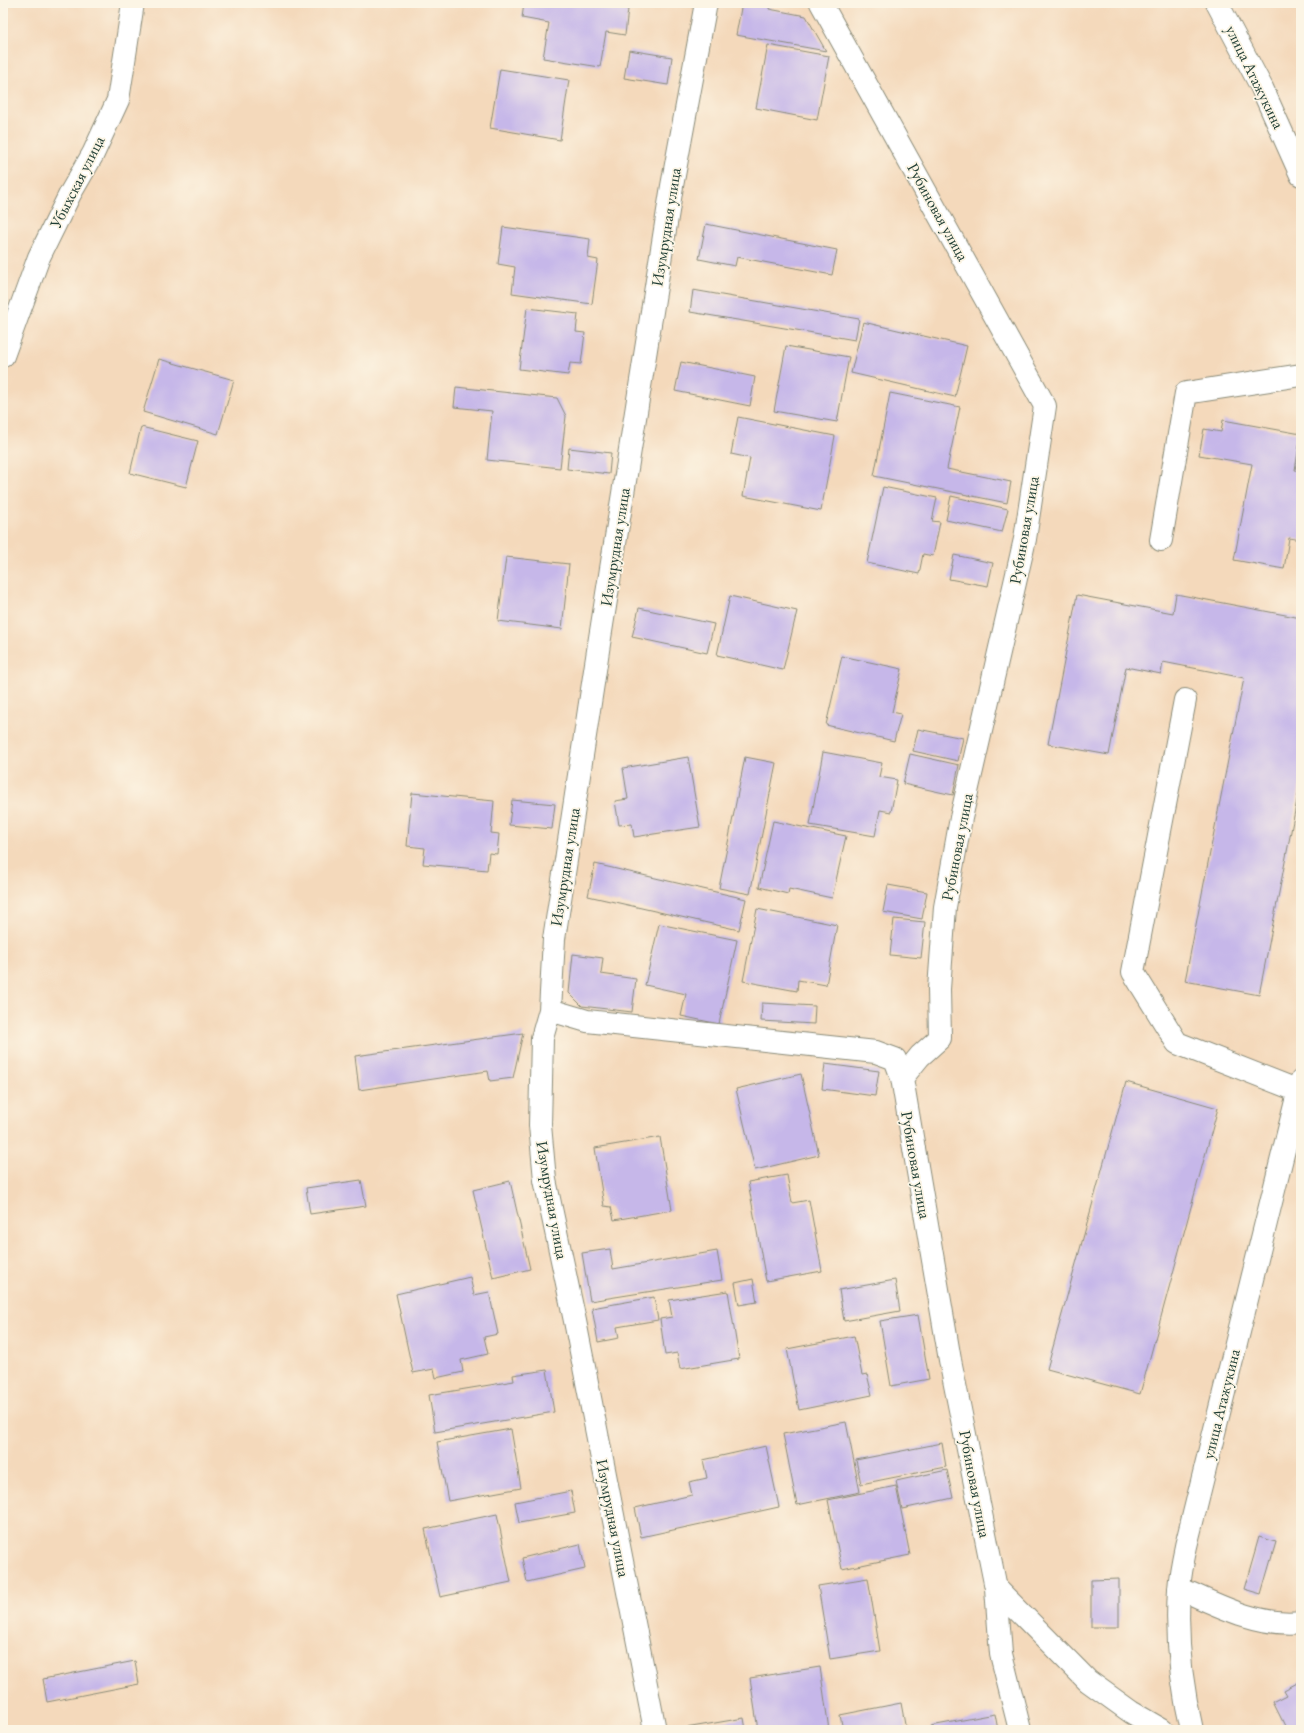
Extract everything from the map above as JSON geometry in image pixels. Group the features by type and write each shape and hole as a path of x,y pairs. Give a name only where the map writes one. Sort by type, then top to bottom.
{"street":[{"name":"Убыхская улица","path":"3,356 39,257 70,194 93,154 118,100 133,3"},
{"name":"Изумрудная улица","path":"655,1730 575,1321 545,1180 540,1125 542,1038 550,1010 554,939 600,637 671,194 706,3"},
{"name":"Рубиновая улица","path":"821,3 1045,406 1025,539 961,818 946,907 939,989 940,1038 920,1056 902,1078 950,1360 996,1588 1001,1654 1020,1730"},
{"name":"улица Атажукина","path":"1217,3 1262,88 1301,175"},
{"path":"1161,540 1186,393 1301,375"},
{"path":"1185,700 1133,972 1177,1044 1300,1086"},
{"path":"550,1010 587,1021 876,1052 895,1059 902,1078"},
{"name":"улица Атажукина","path":"1192,1730 1181,1668 1178,1636 1179,1588 1186,1546 1300,1086"},
{"path":"996,1588 1088,1681 1132,1712 1162,1730"},
{"path":"1179,1588 1236,1613 1284,1624 1301,1622"}],"building":[{"path":"524,3 594,3 628,9 625,35 606,32 600,67 543,58 549,23 522,18"},
{"path":"742,3 770,3 769,9 806,16 826,51 736,35"},
{"path":"768,45 829,56 817,120 756,108"},
{"path":"629,50 672,57 668,85 624,78"},
{"path":"500,69 569,80 560,140 490,128"},
{"path":"706,224 837,250 832,275 737,257 735,266 699,259"},
{"path":"503,227 590,239 588,258 598,260 592,304 512,293 515,267 498,264"},
{"path":"693,290 859,319 855,340 690,312"},
{"path":"527,308 578,314 576,332 585,333 581,364 570,363 568,375 519,369"},
{"path":"863,322 967,346 955,397 851,373"},
{"path":"786,346 849,357 837,422 774,411"},
{"path":"159,359 234,380 218,434 143,412"},
{"path":"681,362 755,377 750,406 675,391"},
{"path":"456,387 557,398 566,416 560,468 487,460 492,411 454,407"},
{"path":"890,393 960,407 947,469 1011,482 1007,503 874,476"},
{"path":"738,417 835,436 821,511 743,496 750,458 731,454"},
{"path":"1223,420 1301,434 1295,470 1301,471 1301,540 1289,538 1284,569 1234,560 1252,464 1199,455 1204,429 1221,432"},
{"path":"141,427 198,441 186,487 130,473"},
{"path":"569,448 611,453 609,474 567,469"},
{"path":"883,487 937,498 932,521 940,522 933,556 923,554 919,574 867,563"},
{"path":"951,496 1008,509 1002,532 946,520"},
{"path":"954,555 993,563 988,586 949,579"},
{"path":"506,557 569,564 562,629 498,621"},
{"path":"1176,594 1301,618 1301,780 1259,995 1185,981 1244,678 1163,662 1161,674 1126,667 1109,755 1048,744 1077,595 1173,613"},
{"path":"730,596 797,611 783,670 717,655"},
{"path":"639,608 714,624 707,653 632,637"},
{"path":"842,656 902,669 892,712 901,714 894,741 826,725"},
{"path":"918,729 963,738 958,761 913,751"},
{"path":"823,752 882,763 879,777 897,780 891,812 880,810 875,836 810,825"},
{"path":"910,754 959,765 953,795 903,784"},
{"path":"688,757 700,827 634,837 632,824 619,825 615,801 628,799 623,768"},
{"path":"745,757 776,763 750,894 719,888"},
{"path":"412,793 494,801 491,833 499,834 497,854 489,853 487,870 423,864 425,848 407,846"},
{"path":"512,800 555,804 552,829 509,825"},
{"path":"773,821 846,836 832,898 789,889 788,894 759,887"},
{"path":"595,864 746,899 739,930 588,896"},
{"path":"888,885 927,892 922,919 883,912"},
{"path":"757,909 837,925 826,985 798,980 797,991 743,981"},
{"path":"894,919 925,922 921,958 890,955"},
{"path":"659,924 737,940 719,1024 681,1016 686,994 645,985"},
{"path":"573,954 603,958 601,974 636,979 632,1012 582,1006 569,993"},
{"path":"762,1003 815,1006 814,1024 761,1021"},
{"path":"523,1033 513,1078 490,1081 488,1071 359,1090 355,1056"},
{"path":"825,1064 879,1071 875,1096 822,1089"},
{"path":"801,1074 819,1155 755,1170 736,1089"},
{"path":"1126,1082 1218,1108 1140,1394 1047,1369"},
{"path":"660,1137 672,1210 614,1220 611,1207 604,1206 595,1148"},
{"path":"787,1175 792,1203 809,1200 822,1271 766,1281 748,1182"},
{"path":"361,1180 366,1206 310,1214 306,1188"},
{"path":"510,1181 530,1269 493,1278 473,1190"},
{"path":"610,1249 613,1269 717,1251 722,1280 590,1301 582,1253"},
{"path":"470,1277 474,1295 489,1292 498,1334 484,1337 488,1354 461,1360 463,1372 436,1378 434,1369 413,1373 396,1294"},
{"path":"753,1279 757,1302 739,1305 735,1283"},
{"path":"895,1280 900,1311 844,1321 839,1290"},
{"path":"728,1291 739,1359 680,1369 677,1353 665,1355 660,1319 672,1317 669,1300"},
{"path":"654,1297 658,1320 617,1327 619,1338 598,1342 592,1308"},
{"path":"918,1315 929,1379 891,1386 880,1321"},
{"path":"854,1336 862,1375 867,1374 872,1395 799,1410 787,1349"},
{"path":"547,1370 554,1412 435,1432 429,1395 514,1381 513,1375"},
{"path":"846,1422 860,1492 797,1505 783,1434"},
{"path":"511,1429 521,1488 448,1501 437,1442"},
{"path":"942,1443 946,1467 861,1484 856,1460"},
{"path":"766,1446 779,1507 641,1537 635,1508 692,1495 689,1482 707,1478 703,1460"},
{"path":"947,1470 953,1498 902,1509 896,1481"},
{"path":"896,1486 910,1555 842,1569 828,1500"},
{"path":"571,1491 575,1513 519,1523 515,1502"},
{"path":"497,1514 511,1582 440,1597 425,1529"},
{"path":"1259,1537 1276,1542 1261,1594 1244,1589"},
{"path":"580,1544 585,1569 527,1582 522,1558"},
{"path":"868,1578 880,1651 830,1659 818,1586"},
{"path":"1119,1579 1119,1627 1091,1627 1091,1580"},
{"path":"135,1661 139,1684 47,1702 43,1679"},
{"path":"820,1667 829,1730 758,1730 750,1678"},
{"path":"1301,1681 1301,1730 1287,1730 1273,1702 1287,1695 1284,1690"},
{"path":"901,1703 906,1730 843,1730 840,1715"},
{"path":"995,1714 998,1730 932,1730 931,1726"},
{"path":"744,1718 746,1730 680,1729"}]}
